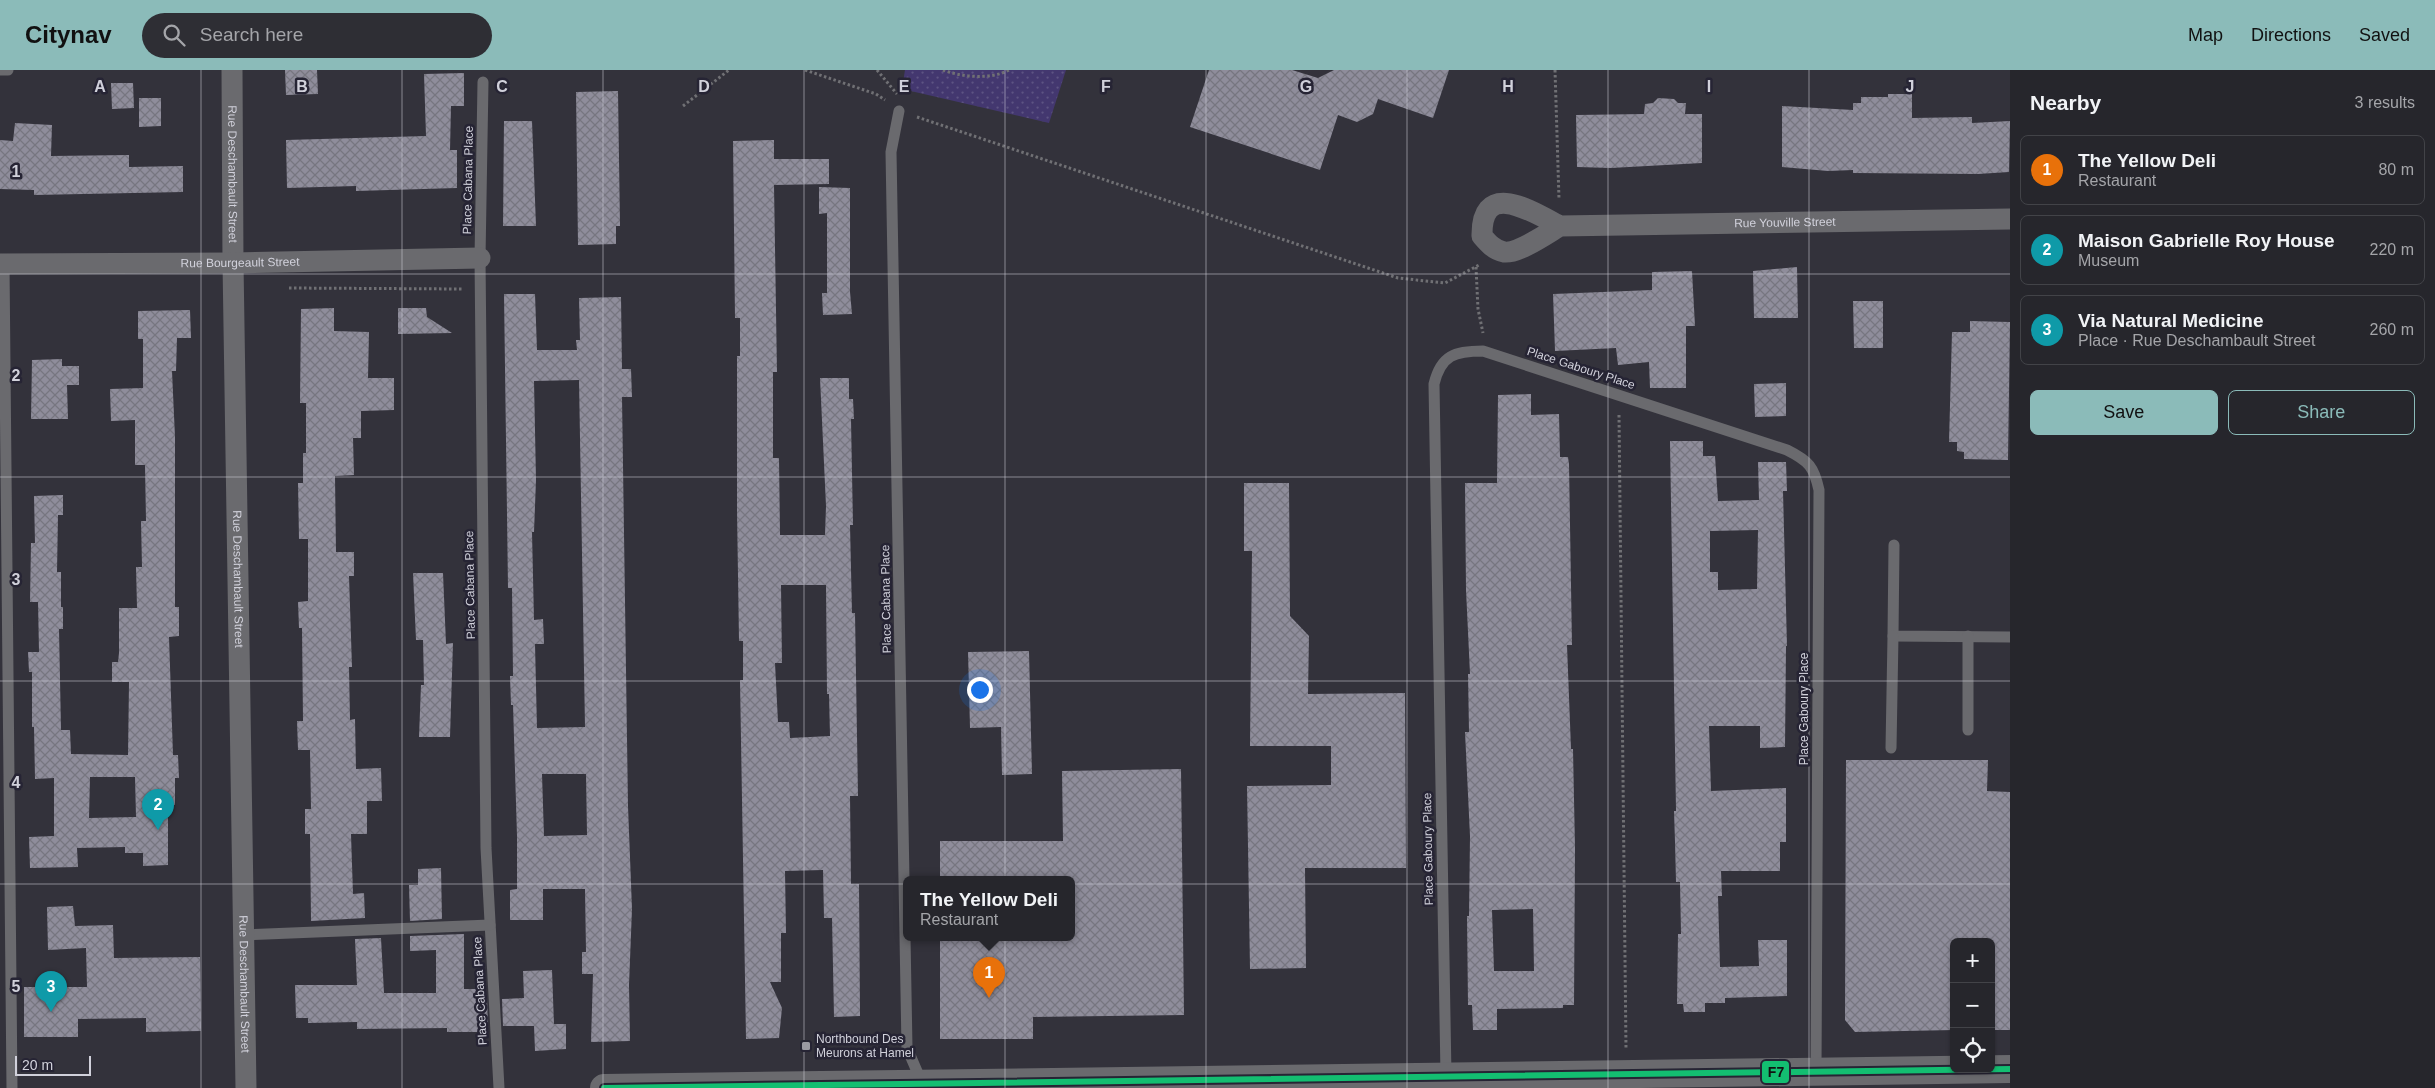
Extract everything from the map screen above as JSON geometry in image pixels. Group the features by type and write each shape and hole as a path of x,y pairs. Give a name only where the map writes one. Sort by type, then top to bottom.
{"street":[{"name":"Rue Deschambault Street","path":"232,70 233,263 246,1088"},
{"name":"Rue Youville Street","path":"1560,226 1519,205 1506,202 1490,209 1481,220 1482,236 1492,247 1504,252 1516,250 1560,226 2010,219"},
{"name":"Rue Bourgeault Street","path":"2,264 233,263 480,258"},
{"path":"604,1088 923,1086 1446,1075 1816,1070 1938,1079 2010,1069"}],"lane":[{"path":"0,70 8,70"},
{"name":"Place Cabana Place","path":"483,82 480,258 486,848 499,1088"},
{"name":"Place Cabana Place","path":"899,111 891,152 904,876"},
{"path":"2,264 6,950 12,1088"},
{"name":"Place Gaboury Place","path":"1446,1075 1434,384 1437,371 1448,357 1465,351 1488,353 1788,450 1804,458 1815,472 1819,490 1816,1070"},
{"path":"1891,748 1894,546"},
{"path":"1893,636 2010,637"},
{"path":"1968,636 1968,730"},
{"path":"244,935 490,925"},
{"name":"Place Cabana Place","path":"905,941 907,1048 923,1086"}],"path":[{"path":"683,106 729,70"},
{"path":"805,70 876,94 899,111 1398,278 1445,283 1504,252"},
{"path":"877,70 900,97 899,111"},
{"path":"943,70 959,76 1002,74 1009,70"},
{"path":"976,75 979,70"},
{"path":"1555,70 1560,226"},
{"path":"1476,267 1478,308 1488,353"},
{"path":"285,288 481,289"},
{"path":"1619,395 1626,1074"}],"shaded area":[{"path":"905,70 1066,70 1049,123 902,89"}],"building":[{"path":"285,70 317,70 318,94 286,95"},
{"path":"1209,70 1292,70 1318,78 1334,70 1449,70 1433,118 1378,99 1373,114 1357,122 1338,115 1320,170 1190,127"},
{"path":"464,73 464,106 451,106 450,150 457,150 457,188 356,191 356,186 287,188 286,140 426,136 424,74"},
{"path":"111,83 133,83 134,108 112,109"},
{"path":"618,91 620,226 616,226 616,244 578,245 576,92"},
{"path":"1888,94 1912,94 1912,118 1972,117 1972,123 2010,121 2009,172 1978,174 1853,173 1853,170 1828,171 1782,167 1782,106 1853,110 1853,103 1861,103 1861,97 1888,97"},
{"path":"139,98 161,98 161,126 139,127"},
{"path":"1658,98 1674,99 1678,103 1686,103 1685,114 1702,114 1702,163 1611,168 1577,167 1576,115 1644,114 1645,104 1653,103"},
{"path":"504,121 532,121 536,226 503,226"},
{"path":"15,123 52,125 51,156 129,155 129,167 183,166 183,192 34,195 34,190 0,189 0,140 13,141"},
{"path":"774,140 774,159 829,159 829,184 774,185 777,372 773,372 773,458 779,458 780,535 825,535 826,506 820,378 849,378 849,399 853,399 854,419 851,419 853,525 850,525 852,613 855,613 858,796 850,796 851,884 859,884 860,1016 834,1017 832,918 824,918 823,870 785,871 786,933 781,933 781,982 770,982 782,1008 779,1038 746,1039 740,680 743,680 743,641 739,641 737,511 737,356 740,356 740,318 735,318 733,141","holes":["781,585 826,585 827,694 829,694 830,736 790,738 789,722 778,722 775,663 782,663"]},
{"path":"819,187 850,188 850,292 852,314 823,315 822,293 827,293 827,213 819,214"},
{"path":"1797,267 1798,318 1754,318 1753,271"},
{"path":"1692,271 1695,326 1686,326 1686,388 1650,388 1649,362 1618,365 1616,348 1555,351 1553,294 1652,290 1652,272"},
{"path":"504,294 535,294 537,350 577,350 576,340 580,340 579,298 621,297 622,369 631,369 632,397 622,397 628,806 632,909 629,985 630,1041 591,1042 593,974 582,974 582,952 586,952 585,889 543,889 543,920 510,920 510,890 517,889 517,836 513,705 511,705 510,676 513,676 512,588 508,588","holes":["579,380 585,727 537,728 535,644 544,644 543,619 534,620 532,532 534,532 536,480 534,381","542,774 586,774 587,835 544,836"]},
{"path":"1853,301 1883,301 1883,348 1854,348"},
{"path":"334,308 334,331 369,332 368,378 394,378 394,410 361,411 361,438 353,438 354,475 335,476 336,552 354,552 354,576 349,576 352,667 349,667 350,720 355,719 356,769 381,768 382,801 367,801 367,834 351,834 353,894 364,893 365,918 311,921 310,834 305,834 305,809 311,809 310,750 298,750 297,721 303,721 302,628 299,628 298,602 308,601 308,539 299,539 298,483 303,483 303,453 306,453 306,403 300,403 301,309"},
{"path":"398,308 426,308 427,317 452,333 398,334"},
{"path":"190,310 191,338 177,338 176,371 172,371 175,437 175,607 179,607 179,636 169,637 173,755 178,755 179,778 175,778 175,805 168,805 168,865 143,866 143,853 125,853 125,847 77,848 78,867 30,868 29,837 54,836 54,778 35,779 34,727 32,727 32,672 29,672 28,652 39,652 38,602 30,602 31,543 35,543 34,496 63,495 63,515 58,515 57,572 61,572 61,607 63,607 63,629 59,629 61,730 70,730 71,754 128,755 129,682 112,682 112,662 118,662 119,608 137,608 136,567 142,567 141,521 146,521 145,465 135,465 135,420 111,421 110,389 143,388 143,339 138,339 138,311","holes":["90,777 135,777 136,817 89,818"]},
{"path":"1970,321 2010,322 2008,460 1964,459 1964,452 1957,451 1957,442 1949,442 1952,332 1970,332"},
{"path":"62,359 62,366 79,366 79,385 67,385 68,419 31,419 32,360"},
{"path":"1786,383 1786,416 1755,417 1754,384"},
{"path":"1531,394 1531,415 1559,414 1560,457 1568,457 1569,464 1572,645 1567,645 1571,749 1573,749 1575,848 1574,1005 1563,1005 1563,1008 1497,1009 1497,1030 1473,1030 1472,1005 1468,1005 1467,916 1469,916 1470,836 1465,732 1469,732 1468,674 1470,674 1466,590 1465,483 1497,483 1498,395","holes":["1533,909 1534,971 1494,971 1492,910"]},
{"path":"1670,441 1703,441 1703,456 1715,456 1718,501 1759,500 1758,462 1786,462 1787,491 1783,491 1787,646 1785,747 1760,748 1760,726 1709,726 1711,791 1786,788 1786,842 1780,842 1780,871 1721,871 1722,896 1718,896 1720,967 1759,966 1758,940 1787,940 1787,996 1725,998 1725,1003 1705,1003 1705,1012 1684,1012 1683,1004 1677,1004 1678,934 1681,934 1680,882 1676,882 1674,811 1676,811","holes":["1758,530 1757,589 1718,590 1718,572 1710,572 1710,531"]},
{"path":"1244,483 1289,483 1290,616 1309,636 1308,694 1405,693 1406,868 1305,868 1306,968 1250,969 1247,786 1331,785 1331,746 1250,746 1252,551 1244,551"},
{"path":"413,573 443,573 446,644 453,643 450,737 419,737 421,685 424,685 423,640 416,640"},
{"path":"1029,651 1032,774 1002,775 1001,727 970,728 968,652"},
{"path":"1846,760 1988,760 1987,791 2010,792 2010,1030 1995,1030 1995,938 1950,938 1950,1030 1855,1032 1845,1020"},
{"path":"1181,769 1184,1015 1033,1017 1033,1039 940,1039 940,941 1075,941 1075,876 940,876 940,841 1063,841 1062,771"},
{"path":"441,868 442,919 410,921 409,885 418,885 418,869"},
{"path":"73,906 75,926 113,925 114,958 200,957 201,1031 146,1032 146,1018 78,1019 78,1037 24,1037 24,987 87,987 86,948 48,950 47,907"},
{"path":"464,934 464,989 481,989 481,999 487,999 488,1027 482,1027 482,1032 447,1032 447,1028 357,1029 357,1022 308,1023 308,1018 296,1018 295,985 357,985 355,939 381,938 384,993 436,993 436,950 410,951 410,936"},
{"path":"552,970 554,1024 566,1024 566,1049 535,1051 534,1026 503,1026 502,999 524,998 523,971"}],"transit line":[{"name":"F7","path":"604,1088 2010,1069"}],"place":[{"name":"Maison Gabrielle Roy House","path":"158,830"},
{"name":"The Yellow Deli","path":"989,998"},
{"name":"Via Natural Medicine","path":"51,1012"},
{"name":"Northbound Des Meurons at Hamel","path":"806,1046"}]}
